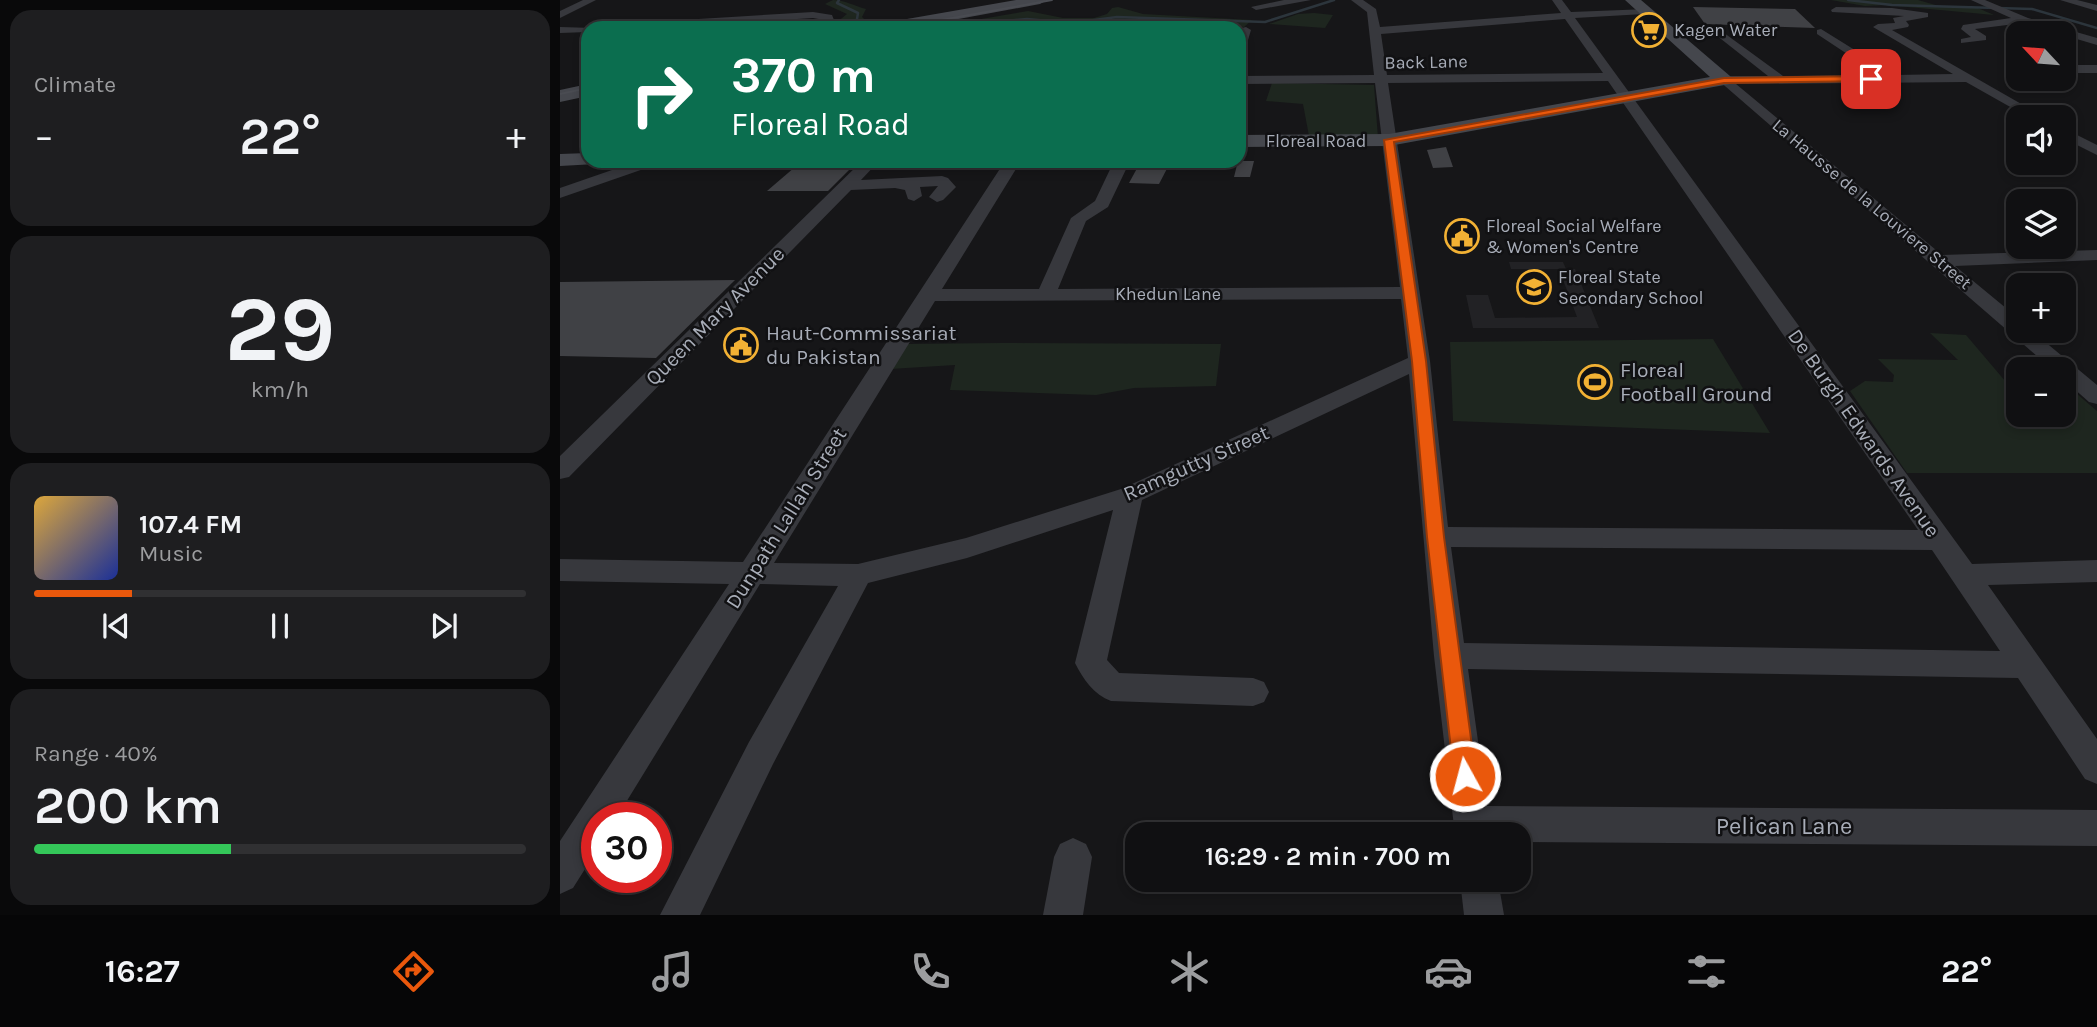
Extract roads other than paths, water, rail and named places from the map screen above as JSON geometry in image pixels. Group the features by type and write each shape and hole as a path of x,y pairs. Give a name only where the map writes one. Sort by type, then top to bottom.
{"main road":[{"path":"922,21 1040,0"},
{"path":"958,21 1056,3"},
{"path":"1638,5 1724,80"},
{"name":"Floreal Road","path":"1246,141 1389,140 1724,80"},
{"path":"560,88 581,84"},
{"path":"560,96 581,92"},
{"path":"560,160 581,159"}],"street":[{"path":"560,15 591,0"},
{"path":"1256,7 1306,0"},
{"path":"1356,0 1372,11 1382,80 1419,361 1449,656 1471,822"},
{"name":"De Burgh Edwards Avenue","path":"1557,0 1570,14 1965,575 2097,768"},
{"path":"1976,0 2024,20 2097,42"},
{"path":"2065,0 2097,8"},
{"path":"820,16 819,8 826,1"},
{"path":"1373,31 1570,14 1638,5"},
{"path":"1836,10 1921,13 1924,15 1922,18 1897,20 1904,25 1879,28 2015,105"},
{"path":"728,21 820,16 828,21"},
{"path":"1965,41 1982,38 1966,29 1967,27 2024,20"},
{"path":"560,30 581,29"},
{"path":"1821,32 1894,79"},
{"path":"1720,33 1781,80"},
{"path":"2076,49 2097,49"},
{"path":"2076,69 2097,69"},
{"name":"Back Lane","path":"1246,80 1614,77"},
{"path":"1724,80 1966,78"},
{"name":"La Hausse de la Louviere Street","path":"1724,80 2006,319"},
{"path":"2076,139 2097,151"},
{"path":"560,193 633,168"},
{"name":"Queen Mary Avenue","path":"560,471 864,168"},
{"name":"Dunpath Lallah Street","path":"560,875 1008,168"},
{"path":"1046,295 1079,218 1102,204 1119,168"},
{"path":"847,185 942,181 948,187 937,197"},
{"path":"895,183 912,187 914,196"},
{"path":"1939,261 2097,255"},
{"name":"Khedun Lane","path":"926,295 1410,293"},
{"name":"La Hausse de la Louviere Street","path":"2034,343 2097,397"},
{"name":"Ramgutty Street","path":"560,570 858,575 967,548 1130,495 1419,361"},
{"path":"1130,495 1091,663 1111,687 1253,692"},
{"path":"1436,537 1940,540"},
{"path":"1965,575 2097,571"},
{"path":"680,915 761,753 858,575"},
{"path":"1449,656 2026,665"},
{"name":"Pelican Lane","path":"1531,829 2097,828"},
{"path":"1063,915 1073,857"},
{"path":"1481,892 1484,915"}],"waterway":[{"path":"839,0 837,3 858,13 857,21"},
{"path":"1246,21 1265,22 1334,0"},
{"path":"1848,0 1892,5 2032,9 2097,28"},
{"path":"1086,21 1117,17 1235,21"},
{"path":"1005,21 1049,21"}],"tram line":[{"path":"936,21 1052,0"},
{"path":"560,94 581,90"}],"place":[{"name":"Kagen Water","path":"1649,30"},
{"name":"Floreal Social Welfare & Women's Centre","path":"1462,236"},
{"name":"Floreal State Secondary School","path":"1534,287"},
{"name":"Haut-Commissariat du Pakistan","path":"741,345"},
{"name":"Floreal Football Ground","path":"1595,382"}]}
